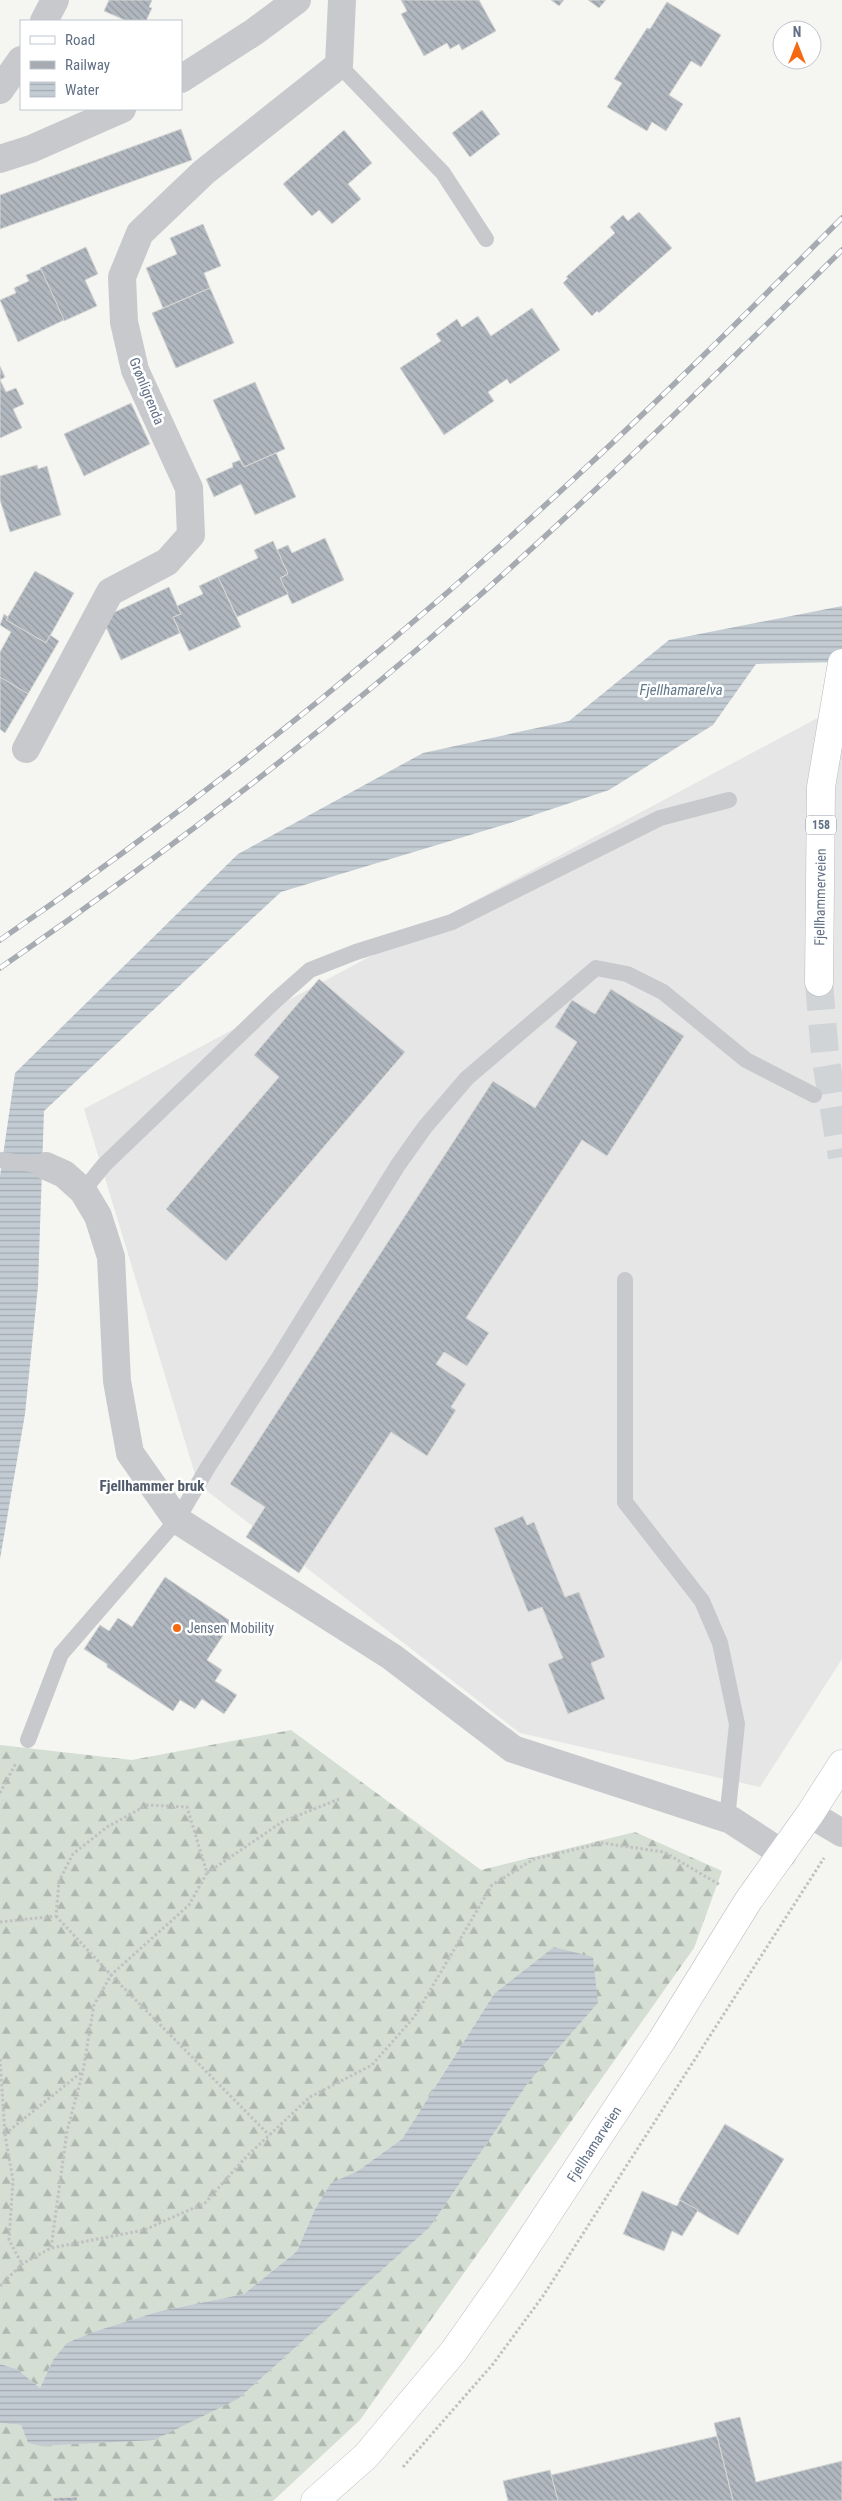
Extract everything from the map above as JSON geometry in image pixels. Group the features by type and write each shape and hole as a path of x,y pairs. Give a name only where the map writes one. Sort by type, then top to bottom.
{"main road":[{"name":"Fjellhammerveien","path":"819,982 821,787 841,666"},
{"name":"Fjellhamarveien","path":"315,2501 366,2456 454,2351 506,2277 646,2065 748,1902 783,1854 842,1764"}],"street":[{"path":"45,20 55,0"},
{"path":"182,78 254,32 297,0"},
{"path":"339,65 342,0"},
{"path":"0,90 20,61"},
{"name":"Grønligrenda","path":"26,750 110,592 166,562 191,535 189,488 135,370 124,322 122,277 140,233 204,172 339,65"},
{"path":"0,159 31,149 120,110"},
{"path":"46,1166 64,1174 83,1191 98,1216 111,1257 117,1381 130,1453 177,1520 392,1657 513,1749 727,1819 783,1854"},
{"path":"810,1814 842,1833"}],"lane":[{"path":"339,65 444,173 486,239"},
{"path":"83,1191 104,1165 276,1000 310,970 356,952 452,922 660,818 729,800"},
{"path":"28,1740 61,1654 177,1520 208,1467 278,1359 398,1165 425,1127 467,1078 596,968 626,974 663,992 746,1060 814,1095"},
{"path":"0,1160 46,1166"},
{"path":"625,1280 625,1502 702,1601 720,1644 737,1724 727,1819"}],"path":[{"path":"0,1793 28,1740"},
{"path":"51,2248 68,2131 84,2071 94,2005 110,1975 189,1905 207,1873 282,1822 339,1800"},
{"path":"207,1873 187,1807 147,1805 107,1827 73,1854 59,1881 56,1916 110,1975 270,2135"},
{"path":"0,2286 22,2264 51,2248 144,2230 205,2203 270,2135 310,2097 372,2065 415,2016 492,1885 534,1860 602,1843 610,1844 664,1852 723,1886"},
{"path":"0,1922 56,1916"},
{"path":"0,2060 5,2135 13,2180 9,2240 22,2264"},
{"path":"5,2135 84,2071"}],"shaded area":[{"path":"842,705 842,1659 760,1787 520,1733 198,1484 84,1109"}],"green space":[{"path":"291,1730 481,1870 635,1832 722,1871 694,1948 360,2420 273,2501 0,2501 0,2423 21,2425 28,2443 40,2446 76,2443 238,2399 430,2227 528,2083 598,2003 494,1994 402,2139 356,2172 331,2184 315,2209 297,2251 244,2294 160,2311 96,2331 53,2360 40,2388 17,2369 0,2364 0,1745 132,1760"}],"water":[{"name":"Fjellhamarelva","path":"842,606 842,662 756,664 713,725 609,790 510,823 281,892 44,1111 38,1286 25,1414 0,1559 0,1176 15,1073 238,854 423,753 569,721 669,640"},
{"path":"554,1947 593,1957 598,2003 528,2083 430,2227 238,2399 154,2440 40,2446 28,2443 21,2425 0,2423 0,2364 17,2369 40,2388 53,2360 67,2343 96,2331 160,2311 244,2294 297,2251 315,2209 331,2183 356,2172 402,2139 494,1994"}],"building":[{"path":"109,0 152,0 149,7 152,8 146,20 125,20 104,11"},
{"path":"401,0 479,0 496,31 462,50 459,44 450,49 447,43 424,56 401,14 407,11"},
{"path":"551,0 564,0 559,6"},
{"path":"588,0 606,0 599,8"},
{"path":"667,2 721,35 701,67 691,61 669,95 683,104 666,131 652,122 647,131 607,107 622,83 614,79 647,28 650,29"},
{"path":"482,110 500,134 470,157 452,133"},
{"path":"181,129 192,160 0,229 0,195"},
{"path":"344,130 372,163 348,184 361,199 332,224 319,210 312,216 283,184"},
{"path":"639,212 672,248 599,313 597,311 592,316 563,283 568,278 566,277 615,233 610,227 623,215 628,221"},
{"path":"203,224 221,266 204,273 210,288 163,308 146,268 177,254 170,238"},
{"path":"86,247 98,274 85,280 97,306 64,321 40,268"},
{"path":"41,269 64,320 18,342 0,300 16,293 14,288 29,281 26,275"},
{"path":"210,288 234,343 176,368 152,313"},
{"path":"532,308 560,350 510,384 507,379 488,392 494,401 444,435 400,368 441,341 436,334 457,319 462,327 478,316 491,336"},
{"path":"0,366 5,377 0,380"},
{"path":"0,380 6,392 16,388 24,404 13,409 22,428 0,438"},
{"path":"255,382 285,449 244,467 213,400"},
{"path":"131,403 150,444 84,476 64,434"},
{"path":"276,453 296,497 255,515 241,484 214,497 206,479 233,467 232,463 240,460 244,467"},
{"path":"37,465 38,469 47,466 61,515 10,532 0,500 0,476"},
{"path":"325,538 344,580 292,604 280,578 288,574 277,550 288,545 292,553"},
{"path":"273,541 288,574 280,578 288,594 237,617 218,577 258,558 254,550"},
{"path":"35,571 74,593 46,643 6,620"},
{"path":"218,577 241,627 189,651 173,617 181,614 177,606 203,594 199,586"},
{"path":"169,587 181,614 173,617 180,633 121,660 102,618"},
{"path":"4,614 8,617 6,620 46,643 50,635 59,641 28,694 0,677 0,652 11,632 0,625"},
{"path":"0,677 28,694 5,733 0,729"},
{"path":"319,979 405,1052 226,1261 166,1209 279,1077 254,1055"},
{"path":"611,989 684,1036 607,1156 582,1140 466,1318 489,1333 467,1366 444,1352 436,1364 466,1384 451,1407 456,1410 427,1456 391,1432 299,1573 246,1537 265,1507 230,1484 493,1081 535,1108 577,1042 555,1027 572,1000 595,1014"},
{"path":"523,1516 527,1525 534,1522 565,1597 579,1592 605,1657 591,1663 605,1699 568,1714 548,1664 563,1658 542,1607 528,1612 494,1528"},
{"path":"165,1577 232,1622 207,1660 222,1670 215,1681 237,1695 224,1714 202,1699 195,1709 180,1700 173,1711 107,1667 107,1664 84,1649 100,1625 109,1631 118,1618 132,1627"},
{"path":"725,2124 784,2159 738,2235 679,2200"},
{"path":"642,2191 677,2206 680,2200 698,2210 682,2236 672,2231 664,2251 623,2234"},
{"path":"740,2417 756,2482 842,2461 842,2501 733,2501 714,2423"},
{"path":"717,2436 733,2501 558,2501 551,2475"},
{"path":"550,2470 558,2501 508,2501 503,2481"},
{"path":"77,2497 77,2501 54,2501 53,2498"}],"tunnel":[{"path":"819,982 825,1055 842,1157"}],"railway":[{"path":"0,940 76,887 225,776 298,718 440,599 612,444 842,218"},
{"path":"0,968 121,882 241,792 415,652 613,473 842,250"}],"place":[{"name":"Jensen Mobility","path":"177,1628"}],"district":[{"name":"Fjellhammer bruk","path":"152,1486"}]}
